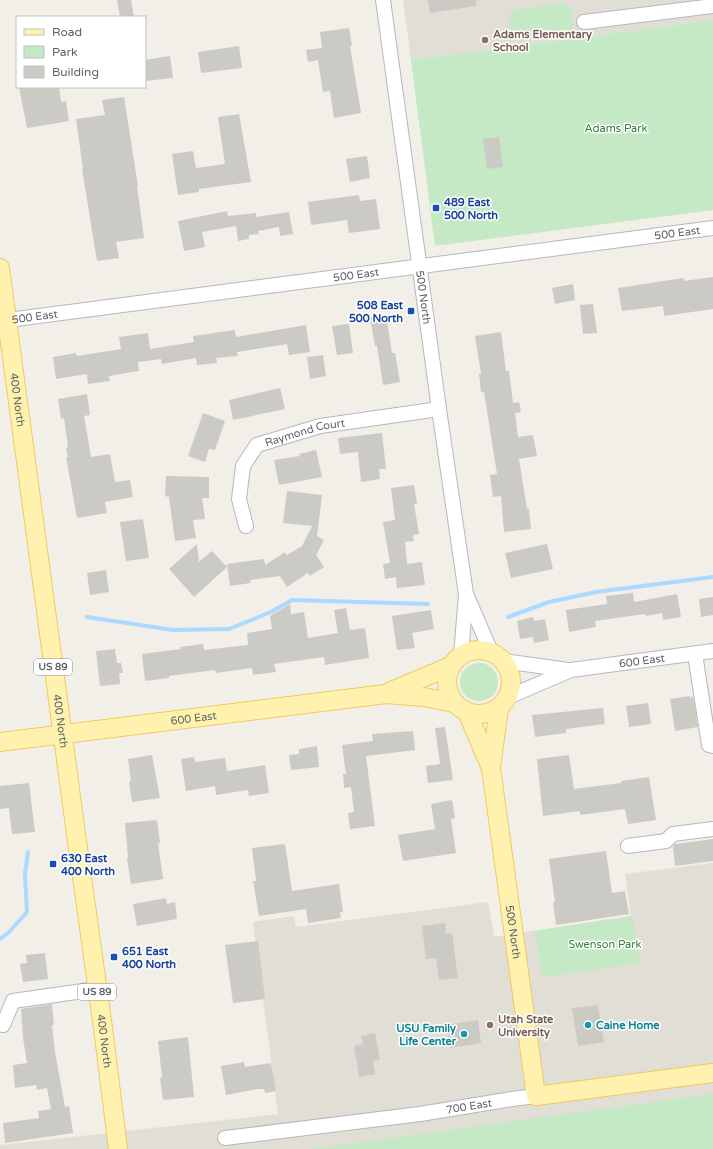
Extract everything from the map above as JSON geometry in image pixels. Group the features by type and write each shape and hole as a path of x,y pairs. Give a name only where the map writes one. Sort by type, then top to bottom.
{"main road":[{"name":"400 North","path":"0,268 4,321 103,1028 118,1149"},
{"path":"479,649 497,656 509,670 512,682 504,703 485,714 474,714 461,707 448,689 447,678 456,661 468,652 479,649"},
{"name":"600 East","path":"386,694 456,661"},
{"name":"600 East","path":"0,742 386,694 424,697 461,707"},
{"name":"500 North","path":"491,768 504,703"},
{"name":"500 North","path":"461,707 491,768 536,1096"},
{"name":"700 East","path":"536,1096 713,1073"}],"street":[{"name":"500 North","path":"384,0 439,410 466,594 456,661"},
{"path":"584,22 713,6"},
{"name":"500 East","path":"4,321 713,228"},
{"name":"Raymond Court","path":"246,526 239,499 243,466 257,445 320,426 439,410"},
{"name":"500 North","path":"466,594 497,656"},
{"name":"600 East","path":"497,656 571,670 713,652"},
{"path":"695,654 709,744 713,746"},
{"name":"600 East","path":"504,703 571,670"},
{"path":"628,846 666,841 673,834 713,829"},
{"path":"3,1025 13,1001 97,989"},
{"name":"700 East","path":"225,1138 420,1114 536,1096"}],"shaded area":[{"name":"Adams Elementary School","path":"403,0 713,0 713,20 411,60"},
{"name":"Utah State University","path":"713,863 713,1149 0,1149 0,1145 278,1114 253,922 294,916 296,927 488,902 494,937 631,916 625,874"}],"green space":[{"path":"564,3 571,8 574,32 511,39 509,16 514,10"},
{"name":"Adams Park","path":"713,20 713,210 435,246 411,60"},
{"path":"475,663 483,663 490,666 495,671 498,682 495,693 490,698 483,701 475,701 468,698 463,693 460,686 460,678 463,671 468,666"},
{"name":"Swenson Park","path":"632,916 640,963 542,977 535,931"},
{"path":"713,1094 713,1149 311,1149"}],"building":[{"path":"117,0 131,0 134,16 120,16"},
{"path":"428,0 476,0 476,6 430,13"},
{"path":"349,28 352,46 350,46 361,113 334,118 330,91 323,92 318,60 308,62 306,50 322,48 320,32"},
{"path":"239,46 242,68 201,73 198,52"},
{"path":"170,56 173,78 146,81 146,60"},
{"path":"19,88 59,88 61,102 66,101 69,121 27,128"},
{"path":"124,97 138,186 144,238 116,242 119,258 97,261 82,169 76,119 105,115 102,100"},
{"path":"239,114 251,182 199,189 199,192 178,195 172,154 193,151 196,168 225,164 218,117"},
{"path":"499,137 503,167 487,169 483,139"},
{"path":"367,156 370,178 350,182 346,159"},
{"path":"359,195 360,201 376,199 380,229 349,233 347,220 311,225 308,202"},
{"path":"227,211 228,216 256,213 256,217 289,212 293,234 280,236 279,227 258,231 259,234 249,235 249,239 238,241 236,226 202,232 205,247 184,251 178,221"},
{"path":"713,277 713,309 664,316 663,306 622,311 618,288 683,278 684,281"},
{"path":"573,284 575,300 555,304 552,288"},
{"path":"593,304 597,333 583,334 580,305"},
{"path":"386,315 392,353 395,353 400,382 383,385 377,346 375,346 370,317"},
{"path":"349,324 353,353 337,355 332,326"},
{"path":"306,325 310,352 289,355 287,344 237,352 238,356 216,358 217,363 197,365 196,358 162,364 161,359 138,362 139,371 109,376 110,381 88,384 87,374 56,379 53,357 76,353 77,356 121,349 119,337 148,333 150,349 194,342 193,336 235,330 236,337"},
{"path":"501,332 506,371 509,371 513,403 519,402 521,412 515,413 518,437 533,435 537,456 519,459 527,509 529,509 531,529 504,532 501,496 493,497 490,475 497,474 484,392 481,392 479,374 481,374 475,336"},
{"path":"323,355 326,376 310,379 307,357"},
{"path":"280,388 285,409 233,420 229,400"},
{"path":"87,394 90,415 84,416 91,457 110,454 115,482 130,480 133,497 105,502 107,513 77,518 66,457 68,457 66,448 68,447 64,418 61,419 58,399"},
{"path":"203,413 225,421 215,450 209,449 205,462 188,456"},
{"path":"382,433 386,469 379,469 380,479 361,482 358,452 340,454 338,438"},
{"path":"316,450 322,477 279,485 274,460 300,456 299,454"},
{"path":"166,476 209,477 209,498 202,498 205,519 193,520 196,538 175,541 169,497 165,496"},
{"path":"414,485 417,503 414,504 419,534 413,535 414,541 405,542 407,564 422,562 425,585 397,588 396,577 385,579 383,564 390,563 383,522 395,520 391,488"},
{"path":"287,491 322,495 317,536 324,540 316,555 324,567 310,576 308,573 287,587 280,576 250,580 251,583 230,586 227,564 264,559 265,565 285,552 287,555 302,546 312,526 283,523"},
{"path":"143,519 149,558 126,561 120,522"},
{"path":"197,544 199,562 212,551 227,567 194,597 169,569"},
{"path":"547,544 553,569 511,578 505,553"},
{"path":"106,570 109,592 90,595 87,573"},
{"path":"633,593 634,602 677,594 681,617 663,620 662,613 646,616 645,614 595,621 596,627 569,632 566,610 607,604 606,596"},
{"path":"713,597 713,615 701,617 699,599"},
{"path":"290,604 291,614 304,612 308,638 338,633 334,610 346,608 350,630 365,628 369,658 325,665 324,657 274,664 276,672 253,675 252,668 216,673 215,670 169,676 169,678 145,681 142,654 181,649 180,647 203,644 204,650 248,645 247,633 272,629 270,616"},
{"path":"431,610 434,629 412,633 415,648 397,650 392,616"},
{"path":"533,617 534,621 545,619 549,640 534,643 533,637 520,639 517,621"},
{"path":"115,649 117,663 121,663 123,673 119,673 120,684 100,686 96,651"},
{"path":"690,696 690,698 693,697 698,727 675,731 670,699"},
{"path":"648,703 651,724 629,727 626,706"},
{"path":"603,708 605,724 566,729 566,733 535,737 532,715"},
{"path":"445,727 453,780 428,783 426,766 440,764 435,728"},
{"path":"413,731 415,750 366,756 375,826 350,829 348,813 354,812 351,787 344,788 343,774 346,774 342,745 373,741 372,734"},
{"path":"317,746 319,767 291,770 289,755 299,754 299,749"},
{"path":"152,755 160,798 132,802 128,759"},
{"path":"569,755 574,789 621,783 621,781 649,777 656,820 628,824 625,809 580,815 580,811 543,816 537,759"},
{"path":"194,757 195,762 225,758 227,771 265,765 269,793 249,796 248,790 216,795 215,786 186,791 181,759"},
{"path":"29,783 35,832 12,834 9,808 0,809 0,786"},
{"path":"452,800 455,818 451,819 456,853 403,861 398,835 435,829 431,804"},
{"path":"157,820 160,843 158,843 163,879 131,884 127,858 125,823"},
{"path":"713,839 713,861 675,866 673,846 675,844"},
{"path":"285,844 292,891 339,884 343,912 340,912 341,918 308,923 306,909 259,916 253,881 256,881 252,848"},
{"path":"606,851 612,893 625,891 629,914 556,925 553,902 555,902 549,859"},
{"path":"166,898 167,904 175,902 177,919 137,926 133,904"},
{"path":"445,923 446,934 452,933 458,978 439,980 436,958 426,959 422,926"},
{"path":"258,941 265,999 233,1003 225,945"},
{"path":"45,953 48,979 23,982 20,964 27,963 26,955"},
{"path":"52,1004 54,1025 52,1025 55,1052 65,1107 69,1106 73,1133 5,1143 3,1123 39,1118 38,1111 51,1109 47,1088 37,1090 36,1085 15,1088 13,1065 27,1063 23,1038 21,1009"},
{"name":"Caine Home","path":"598,1005 604,1042 578,1046 572,1008"},
{"name":"USU Family Life Center","path":"478,1020 481,1043 450,1048 446,1025"},
{"path":"375,1033 380,1060 373,1061 375,1074 359,1077 354,1046 363,1044 361,1036"},
{"path":"188,1037 194,1097 163,1100 158,1041"},
{"path":"244,1062 245,1067 271,1063 276,1091 265,1093 264,1089 257,1089 226,1095 221,1066"}],"waterway":[{"path":"508,617 549,602 596,592 713,577"},
{"path":"87,617 173,630 229,629 271,612 292,600 428,604"},
{"path":"0,939 8,933 27,912 25,874 28,852"}],"place":[{"name":"Adams Elementary School","path":"485,40"},
{"name":"489 East 500 North","path":"436,208"},
{"name":"508 East 500 North","path":"411,311"},
{"name":"630 East 400 North","path":"53,864"},
{"name":"651 East 400 North","path":"114,957"},
{"name":"Utah State University","path":"490,1025"},
{"name":"Caine Home","path":"588,1025"},
{"name":"USU Family Life Center","path":"464,1034"}]}
